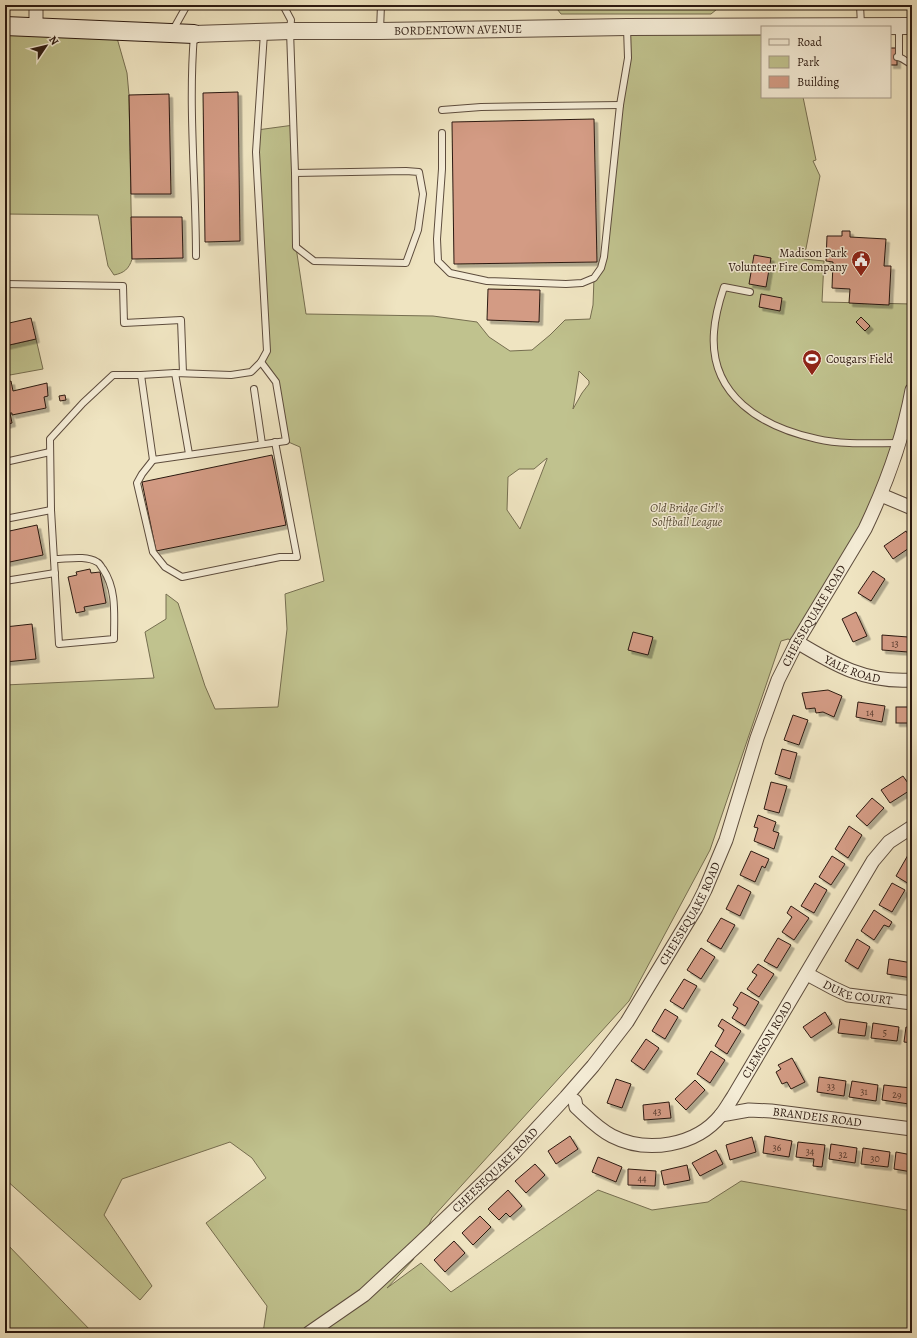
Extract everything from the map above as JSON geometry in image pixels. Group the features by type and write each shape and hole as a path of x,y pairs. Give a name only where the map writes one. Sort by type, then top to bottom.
{"main road":[{"name":"BORDENTOWN AVENUE","path":"5,26 194,34"}],"street":[{"path":"36,5 36,28"},
{"name":"BORDENTOWN AVENUE","path":"891,26 905,26"},
{"name":"BORDENTOWN AVENUE","path":"194,34 290,31 761,27"},
{"name":"CHEESEQUAKE ROAD","path":"309,1333 364,1295 513,1154 566,1097 618,1034 696,908 711,878 728,835 757,738 778,680 797,642 865,529 881,495 899,443 912,390"},
{"path":"881,495 912,508"},
{"name":"YALE ROAD","path":"797,642 840,667 859,674 878,679 912,680"},
{"name":"CLEMSON ROAD","path":"575,1100 576,1107 605,1132 628,1143 663,1145 688,1138 705,1128 721,1115 874,861 889,842 912,827"},
{"name":"DUKE COURT","path":"807,974 848,995 912,1003"},
{"name":"BRANDEIS ROAD","path":"721,1115 748,1110 765,1110 912,1129"}],"lane":[{"path":"171,34 187,5"},
{"path":"283,5 291,20 290,31 296,247 314,262 406,263 418,230 423,194 419,172 295,173"},
{"path":"380,31 381,5"},
{"path":"860,5 863,26"},
{"path":"905,26 898,57 909,64 912,64"},
{"path":"442,133 442,169 437,239 438,261 450,273 487,281 566,284 582,283 594,278 601,268 604,257 620,105 628,58 627,27"},
{"path":"54,560 88,559 99,562 112,588 115,603 114,639 59,644 51,510 50,440 83,403 113,375 183,373 231,375 251,372 261,362 267,351 256,152 264,32"},
{"path":"194,34 192,56 192,138 196,216 196,256"},
{"path":"442,110 481,107 620,105"},
{"path":"5,284 123,286 124,323 181,320 183,373"},
{"path":"750,292 724,287 717,310 714,332 716,358 719,370 734,397 765,421 783,429 818,440 899,443"},
{"path":"261,362 276,382 286,441 275,442 189,454 153,460 137,483 153,552 165,567 182,578 280,557 298,556 275,442"},
{"path":"175,373 189,454"},
{"path":"140,375 153,460"},
{"path":"254,389 262,444"},
{"path":"5,462 50,452"},
{"path":"5,519 51,510"},
{"path":"5,581 55,573"}],"green space":[{"path":"554,5 722,5 711,14 561,14"},
{"path":"5,26 115,31 127,73 129,95 132,259 128,268 121,273 114,275 108,266 98,215 5,214"},
{"name":"Old Bridge Girl's Solftball League","path":"627,27 761,27 761,98 803,98 816,160 813,161 820,176 804,259 824,261 822,302 912,304 912,390 888,478 797,642 788,639 781,641 710,850 629,1001 432,1218 413,1260 387,1288 421,1263 451,1292 598,1190 652,1210 708,1202 741,1181 912,1211 912,1333 263,1333 267,1306 206,1223 266,1178 252,1158 230,1142 122,1179 104,1215 152,1286 140,1300 5,1179 5,685 154,678 145,632 166,619 166,594 178,603 205,686 215,709 278,707 287,629 285,594 324,581 300,447 286,441 276,382 261,362 267,351 257,130 294,125 296,247 306,314 433,316 477,322 489,337 510,351 532,350 565,320 590,319 593,305 594,278 601,268 628,58","holes":["579,371 589,381 589,384 573,409","547,459 520,529 507,510 508,477 519,469 534,469"]},
{"path":"36,339 43,369 10,375 8,369 5,369 5,346"},
{"path":"5,1242 93,1333 5,1333"}],"building":[{"path":"891,48 897,48 897,65 891,65"},
{"path":"238,92 240,241 205,242 203,93"},
{"path":"169,94 171,194 131,194 129,95"},
{"path":"594,119 597,262 454,264 452,122"},
{"path":"131,217 182,217 183,258 132,259"},
{"name":"Madison Park Volunteer Fire Company","path":"842,231 850,231 850,237 886,239 884,266 891,266 889,305 849,303 850,289 832,288 833,262 826,261 827,236 842,236"},
{"path":"754,255 771,258 766,287 749,284"},
{"path":"488,289 540,290 539,322 487,320"},
{"path":"761,294 782,298 780,311 759,307"},
{"path":"861,317 870,326 865,331 856,322"},
{"path":"31,318 36,339 5,346 5,324"},
{"path":"11,381 13,391 47,383 48,396 44,397 46,408 12,415 12,413 10,413 12,423 5,425 5,383"},
{"path":"65,395 66,400 60,401 59,396"},
{"path":"272,455 286,525 156,551 142,482"},
{"path":"37,525 43,555 5,563 5,532"},
{"path":"906,531 912,541 912,546 893,559 884,546"},
{"path":"90,569 91,573 100,572 106,603 84,607 85,611 76,613 68,577 77,575 76,572"},
{"path":"873,571 885,579 871,601 858,593"},
{"path":"856,612 867,636 853,642 842,619"},
{"path":"32,624 36,659 5,662 5,627"},
{"path":"633,632 653,637 648,655 628,650"},
{"path":"882,635 908,637 908,652 882,650"},
{"path":"828,690 842,696 834,717 823,712 816,713 815,708 806,709 802,693"},
{"path":"858,702 885,706 882,722 856,717"},
{"path":"896,707 912,707 912,723 896,723"},
{"path":"793,715 808,720 799,745 784,740"},
{"path":"782,749 797,753 790,779 775,774"},
{"path":"903,776 912,789 890,803 881,790"},
{"path":"771,782 787,786 779,813 764,809"},
{"path":"872,798 884,808 867,826 856,816"},
{"path":"758,815 776,822 773,831 779,833 774,849 754,841 758,828 754,827"},
{"path":"849,826 862,835 848,858 835,849"},
{"path":"751,851 769,859 765,868 762,866 755,882 740,875"},
{"path":"908,855 912,857 912,879 909,884 896,876"},
{"path":"832,856 845,864 831,885 819,877"},
{"path":"815,883 827,890 814,913 801,906"},
{"path":"892,883 905,890 892,912 879,905"},
{"path":"738,885 751,892 740,916 726,909"},
{"path":"791,906 809,918 794,940 782,932 792,917 787,913"},
{"path":"874,910 892,922 889,927 884,925 874,940 861,931"},
{"path":"721,918 735,925 721,949 707,941"},
{"path":"778,938 791,945 777,968 764,961"},
{"path":"857,939 870,947 858,969 845,961"},
{"path":"701,948 715,957 701,979 687,970"},
{"path":"889,959 912,963 912,978 887,974"},
{"path":"758,964 774,974 759,997 747,989 757,975 752,972"},
{"path":"684,979 697,986 683,1009 670,1001"},
{"path":"741,992 759,1002 745,1026 732,1018 738,1008 733,1005"},
{"path":"665,1009 678,1017 665,1039 652,1031"},
{"path":"825,1012 832,1024 811,1038 803,1027"},
{"path":"722,1019 741,1031 727,1054 715,1046 724,1030 718,1026"},
{"path":"840,1019 867,1023 865,1036 838,1033"},
{"path":"873,1023 899,1027 897,1041 871,1038"},
{"path":"906,1027 912,1028 912,1043 904,1042"},
{"path":"646,1039 659,1048 644,1070 631,1061"},
{"path":"711,1051 725,1060 710,1083 697,1074"},
{"path":"792,1058 805,1082 791,1089 787,1082 782,1084 776,1072 781,1069 778,1065"},
{"path":"819,1077 846,1081 844,1096 817,1092"},
{"path":"616,1079 631,1084 622,1108 607,1103"},
{"path":"695,1080 705,1090 686,1110 675,1099"},
{"path":"852,1081 878,1085 876,1101 849,1097"},
{"path":"884,1085 911,1088 909,1104 882,1100"},
{"path":"669,1102 671,1118 644,1120 643,1105"},
{"path":"570,1136 578,1149 556,1164 548,1151"},
{"path":"765,1136 792,1141 789,1157 763,1153"},
{"path":"752,1137 756,1152 730,1160 726,1145"},
{"path":"798,1142 825,1145 822,1167 813,1166 814,1159 796,1157"},
{"path":"831,1144 857,1148 855,1163 829,1159"},
{"path":"863,1148 890,1152 888,1167 861,1164"},
{"path":"716,1150 723,1164 700,1176 692,1163"},
{"path":"896,1152 912,1155 912,1172 894,1169"},
{"path":"598,1157 622,1167 616,1182 592,1172"},
{"path":"535,1164 545,1175 526,1193 515,1181"},
{"path":"687,1165 690,1180 664,1185 661,1171"},
{"path":"628,1169 656,1171 655,1186 628,1185"},
{"path":"508,1190 522,1206 510,1217 506,1213 499,1220 488,1209"},
{"path":"480,1216 491,1227 473,1245 462,1233"},
{"path":"454,1241 465,1253 445,1272 434,1260"}],"place":[{"name":"Madison Park Volunteer Fire Company","path":"861,277"},
{"name":"Cougars Field","path":"812,376"}]}
